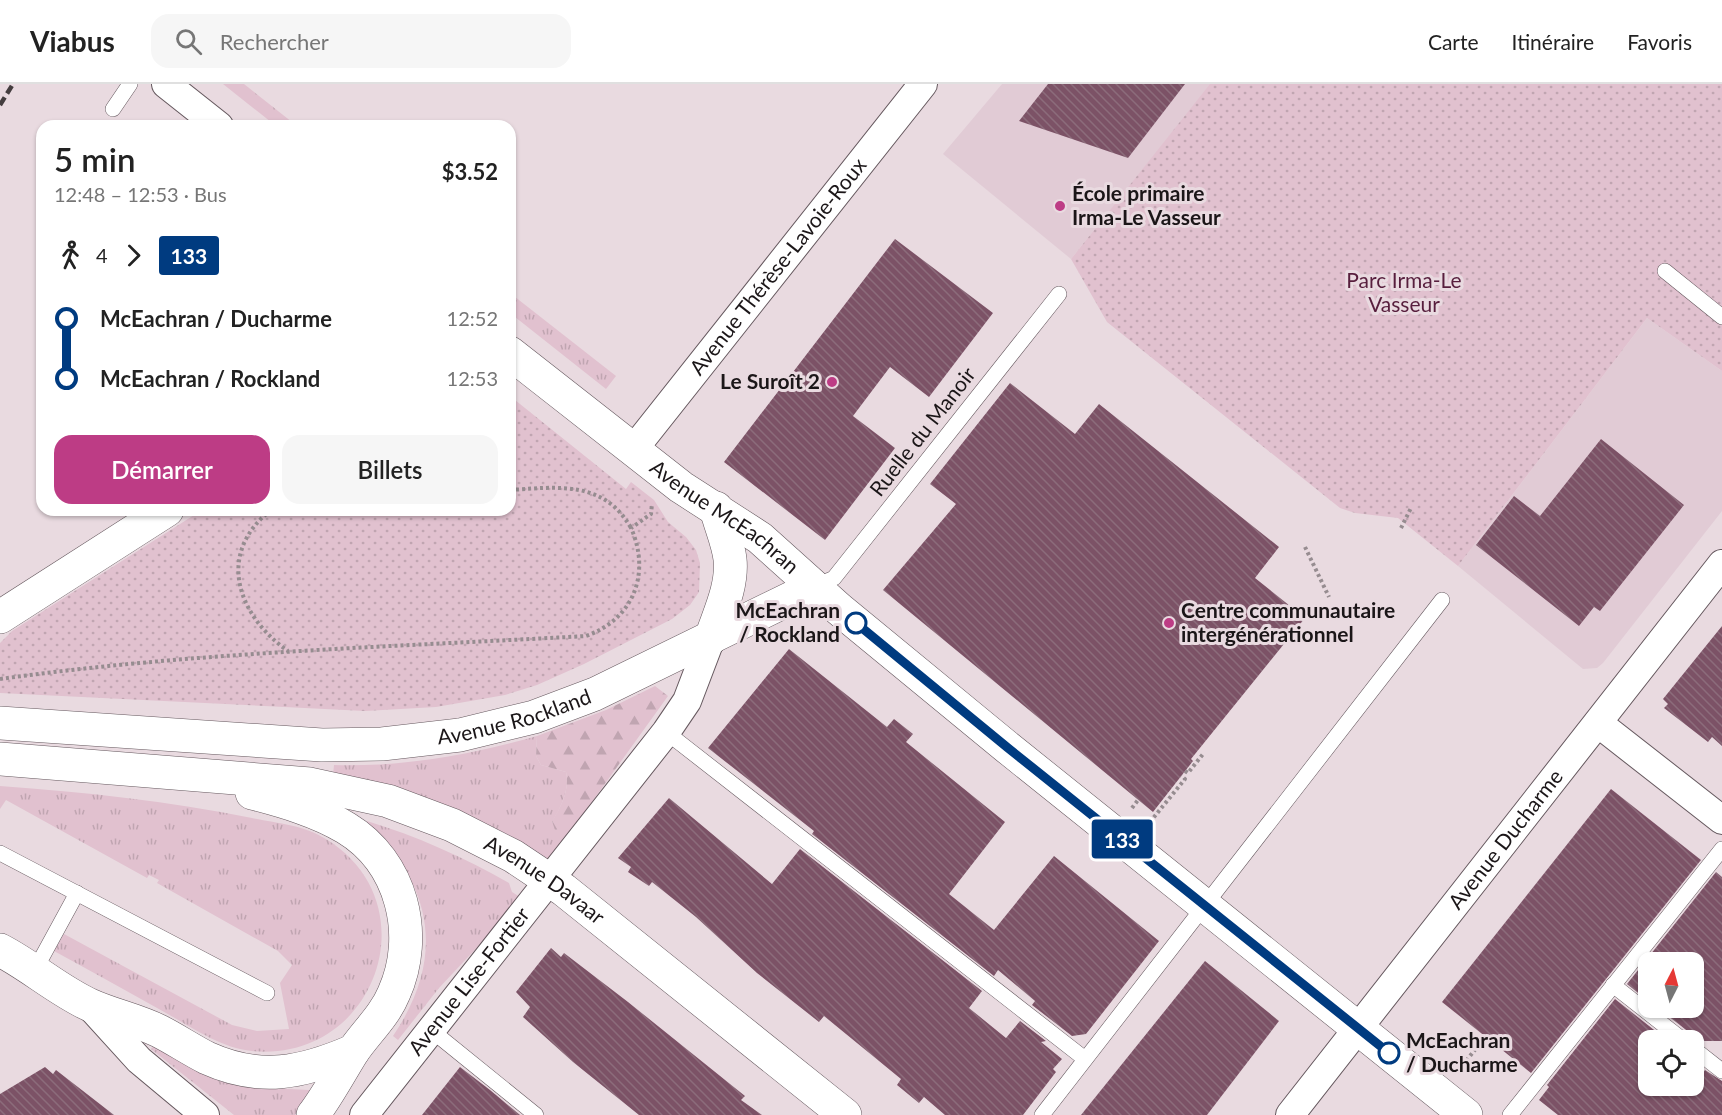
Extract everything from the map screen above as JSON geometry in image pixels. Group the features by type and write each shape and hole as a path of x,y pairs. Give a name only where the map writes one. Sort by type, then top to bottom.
{"street":[{"path":"166,84 211,120"},
{"name":"Avenue Thérèse-Lavoie-Roux","path":"633,450 923,84"},
{"name":"Avenue McEachran","path":"516,358 681,487 760,538 814,587 1017,755 1466,1115"},
{"path":"711,639 730,569 728,550 716,508"},
{"path":"0,617 158,516"},
{"name":"Avenue Ducharme","path":"1290,1115 1722,564"},
{"name":"Avenue Rockland","path":"0,723 187,737 362,745 460,735 514,723 554,710 711,639 814,587"},
{"name":"Avenue Lise-Fortier","path":"364,1115 666,732 687,700 711,639"},
{"path":"1598,723 1722,820"},
{"path":"0,759 183,775 259,795 329,819 365,842 391,876 405,918 403,967 388,1007 353,1051 314,1115"},
{"name":"Avenue Davaar","path":"183,775 310,784 388,801 470,833 549,880 845,1115"},
{"path":"0,950 89,1005 158,1031 210,1059 246,1070 271,1073 298,1071 321,1065 353,1051"},
{"path":"89,1005 139,1060 205,1115"}],"lane":[{"path":"113,109 130,84"},
{"path":"1665,271 1722,317"},
{"name":"Ruelle du Manoir","path":"814,587 834,578 1059,294"},
{"path":"1042,1115 1442,600"},
{"path":"666,732 1085,1059"},
{"path":"1510,1115 1722,849"},
{"path":"0,853 267,993"},
{"path":"35,970 77,893"},
{"path":"1613,985 1670,1030"},
{"path":"431,1030 536,1115"},
{"path":"1704,1057 1722,1071"}],"path":[{"path":"0,680 92,666 288,652 580,636 597,632 621,613 640,578 639,549 631,528 616,507 590,492 555,488 516,490"},
{"path":"631,528 651,514 652,504"},
{"path":"1401,528 1411,508"},
{"path":"265,516 248,534 240,554 239,579 244,601 256,622 271,639 288,652"},
{"path":"1305,547 1329,597"},
{"path":"1185,771 1188,774 1203,754"},
{"path":"1146,828 1185,779 1181,776"},
{"path":"1135,805 1138,800"},
{"path":"1467,1059 1485,1037"}],"shaded area":[{"name":"École primaire Irma-Le Vasseur","path":"1002,84 1211,84 1071,259 943,154"},
{"path":"1647,318 1722,371 1722,511 1603,663 1597,668 1583,669 1458,566"}],"green space":[{"path":"223,84 244,84 289,120 268,120"},
{"name":"Parc Irma-Le Vasseur","path":"1210,84 1722,84 1722,371 1647,318 1458,566 1398,518 1355,513 1340,508 1107,322 1071,259"},
{"path":"516,298 616,376 606,389 516,318"},
{"path":"516,401 626,489 631,482 654,500 668,522 686,537 696,550 700,563 699,592 690,605 672,619 537,685 505,695 436,707 365,711 0,693 0,643 12,631 193,516 516,516"},
{"path":"655,686 668,696 566,838 557,836 552,821 566,791 566,772 541,765 536,756 537,736 606,710"},
{"path":"537,736 536,756 541,765 566,772 567,778 564,798 552,822 566,838 550,860 333,775 334,765 411,762 487,749"},
{"path":"0,786 158,802 290,825 318,834 358,867 376,901 382,938 375,974 357,1006 330,1032 295,1048 252,1051 229,1046 208,1036 54,951 64,934 232,1025 257,1031 289,1029 280,983 292,965 278,951 157,883 159,880 149,875 147,878 6,800 0,809"},
{"path":"367,821 422,840 475,864 509,883 512,892 520,897 499,924 439,988 398,1040 393,1036 410,1007 420,979 426,951 425,924 419,898 407,872 389,848 366,824"},
{"path":"155,1045 250,1087 309,1090 312,1093 295,1115 234,1115 151,1049"}],"building":[{"path":"1048,84 1185,84 1128,158 1019,121"},
{"name":"Le Suroît 2","path":"895,239 993,313 929,397 890,367 853,416 895,448 825,540 724,462"},
{"path":"1010,383 1075,434 1099,404 1279,547 1255,578 1305,618 1191,759 1193,761 1153,812 883,590 956,504 930,484"},
{"path":"1601,439 1684,505 1600,611 1594,607 1579,626 1476,545 1514,496 1540,516"},
{"path":"1722,626 1722,746 1712,737 1708,742 1664,708 1668,704 1663,699"},
{"path":"789,649 887,727 894,719 913,734 906,742 1005,822 949,894 994,930 1054,856 1159,941 1086,1034 1072,1036 1032,1005 1035,1001 998,970 994,976 812,834 814,831 708,748"},
{"path":"1611,789 1701,860 1531,1073 1442,1002"},
{"path":"669,798 772,884 800,849 982,991 969,1008 1006,1038 1020,1021 1046,1041 1041,1042 1062,1059 1053,1069 1056,1072 1023,1115 945,1115 924,1097 919,1103 897,1085 901,1079 824,1016 819,1022 757,973 696,917 652,882 649,886 628,872 631,867 618,858"},
{"path":"1716,872 1722,877 1722,1041 1704,1041 1704,1030 1686,1030 1671,1018 1704,1018 1704,952 1652,952"},
{"path":"551,948 561,957 564,953 628,1002 745,1096 741,1100 762,1115 639,1115 573,1062 523,1017 530,1007 516,992"},
{"path":"1205,961 1279,1021 1207,1115 1081,1115"},
{"path":"1638,970 1638,993 1627,984"},
{"path":"1615,999 1654,1030 1638,1030 1638,1096 1704,1096 1705,1070 1722,1081 1722,1115 1558,1115 1539,1100 1549,1087 1547,1085"},
{"path":"45,1067 53,1074 56,1070 114,1115 0,1115 0,1094"},
{"path":"460,1067 490,1090 520,1115 422,1115"}],"railway":[{"path":"0,105 13,84"}],"bus line":[{"name":"133","path":"856,623 1008,748 1389,1053"}],"place":[{"name":"École primaire Irma-Le Vasseur","path":"1060,206"},
{"name":"Le Suroît 2","path":"832,382"},
{"name":"McEachran / Rockland","path":"856,623"},
{"name":"Centre communautaire intergénérationnel","path":"1169,623"},
{"name":"McEachran / Ducharme","path":"1389,1053"}]}
